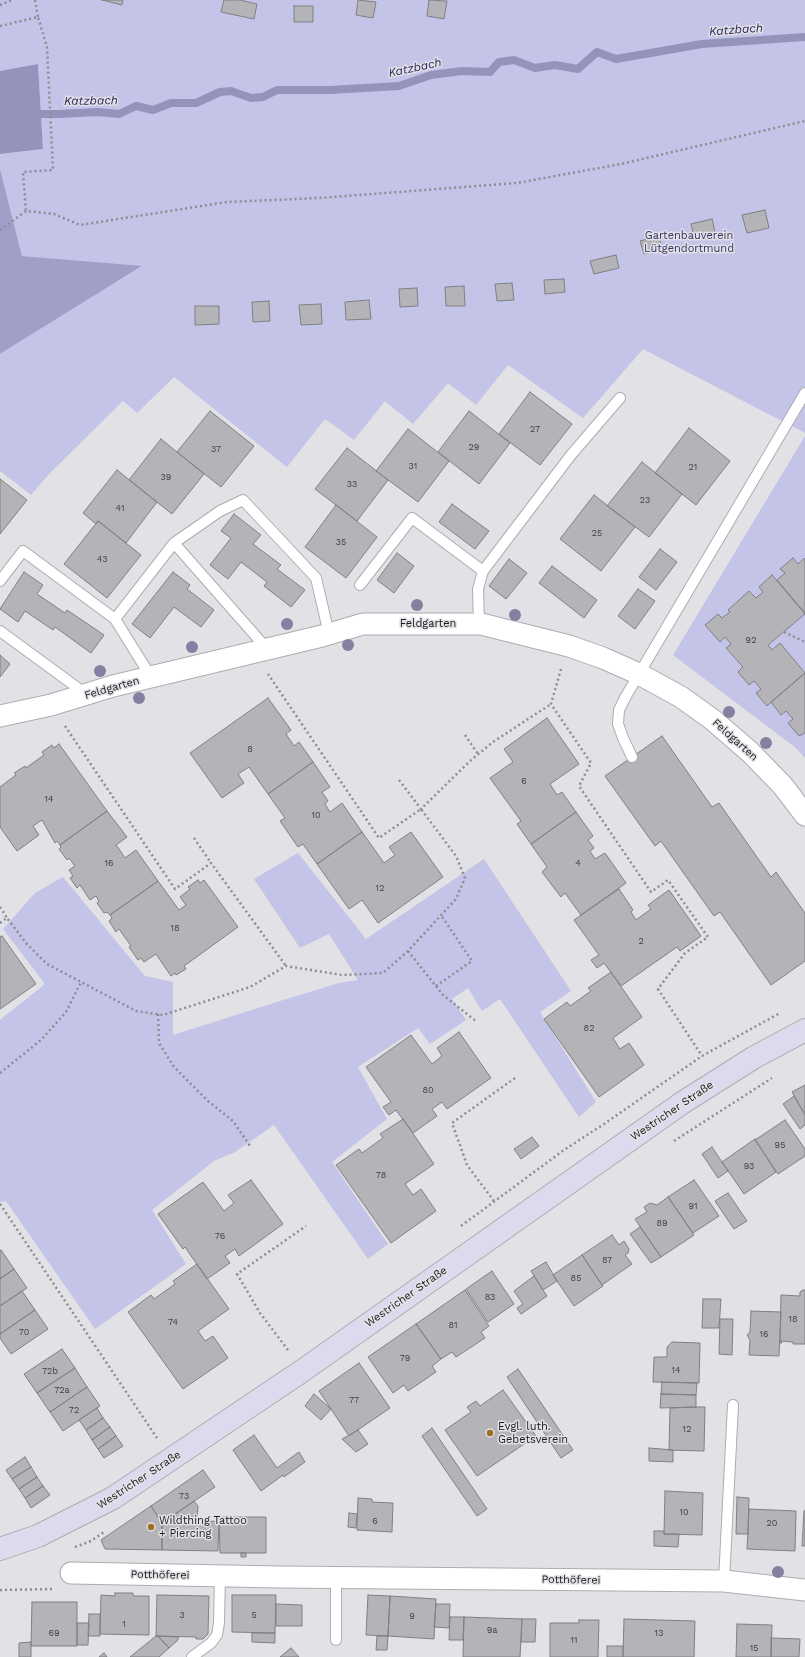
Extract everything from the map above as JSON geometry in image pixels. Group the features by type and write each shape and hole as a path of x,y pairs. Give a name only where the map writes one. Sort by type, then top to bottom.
{"street":[{"name":"Feldgarten","path":"0,716 51,705 114,686 260,652 363,624 479,624 569,646 603,658 639,674 681,697 713,720 750,752 783,786 805,816"},
{"name":"Westricher Straße","path":"0,1549 38,1536 113,1498 302,1371 682,1103 753,1058 805,1030"},
{"name":"Potthöferei","path":"71,1573 724,1581 805,1590"}],"lane":[{"path":"632,757 618,724 620,710 639,674 805,393"},
{"path":"479,624 478,589 483,571 571,455 620,398"},
{"path":"115,619 174,543 220,511 243,500 316,578 329,634"},
{"path":"360,585 412,518 483,571"},
{"path":"174,543 260,652"},
{"path":"0,581 23,551 115,619 151,677"},
{"path":"0,631 88,695"},
{"path":"724,1581 733,1405"},
{"path":"192,1657 210,1643 217,1635 220,1623 220,1576"},
{"path":"336,1577 336,1640"}],"path":[{"path":"0,5 12,0"},
{"path":"26,211 23,172 53,170 49,120 47,46 35,0"},
{"path":"0,26 38,16"},
{"path":"0,230 26,211 54,214 80,224 227,202 319,198 517,183 621,164 805,121"},
{"path":"784,632 805,642"},
{"path":"260,652 379,838 421,809 478,754 493,742 551,704 569,646"},
{"path":"551,704 591,762 579,786 651,892 668,880 708,937 685,953 658,990 702,1056"},
{"path":"51,705 175,889 211,863"},
{"path":"465,735 478,754"},
{"path":"0,907 26,943 47,964 136,1011 163,1015 250,987 286,966 342,975 383,972 408,951 456,899 464,878 456,856 399,780"},
{"path":"194,838 286,966"},
{"path":"436,986 472,961 441,915"},
{"path":"0,923 7,918"},
{"path":"408,951 443,995 477,1022"},
{"path":"0,1073 41,1040 66,1012 81,982"},
{"path":"158,1014 159,1043 174,1067 208,1101 233,1121 250,1146"},
{"path":"494,1201 466,1165 452,1123 515,1078"},
{"path":"0,1204 159,1441"},
{"path":"288,1350 260,1313 237,1274 306,1226"},
{"path":"0,1590 70,1589 71,1573"}],"green space":[{"name":"Gartenbauverein Lütgendortmund","path":"0,0 805,0 805,433 643,349 583,418 508,365 476,405 448,383 413,424 385,401 354,440 325,419 287,467 174,377 137,413 123,401 48,475 31,495 0,471 0,354 141,267 22,256 0,169 0,154 43,149 38,65 0,71"},
{"path":"805,436 805,758 796,748 673,655"},
{"path":"298,853 366,939 484,859 571,991 540,1012 596,1102 579,1117 500,999 482,1011 468,988 452,999 466,1020 430,1044 418,1028 358,1067 387,1119 332,1162 388,1244 368,1259 274,1125 235,1152 214,1161 152,1210 186,1264 95,1329 6,1201 0,1202 0,1020 45,984 3,929 35,893 63,877 145,976 173,982 173,1035 339,983 358,980 329,934 300,948 254,879"}],"shaded area":[{"path":"38,64 43,149 0,154 0,71"},
{"path":"0,169 22,256 142,266 0,354"}],"building":[{"path":"102,0 123,0 122,5"},
{"path":"224,0 240,0 257,4 254,19 221,12"},
{"path":"358,0 376,2 373,18 356,15"},
{"path":"429,0 447,1 444,19 427,16"},
{"path":"294,6 313,6 313,22 294,22"},
{"path":"765,210 769,228 747,233 742,215"},
{"path":"712,219 715,232 694,237 691,224"},
{"path":"659,236 662,249 644,254 640,241"},
{"path":"616,255 619,268 594,274 590,261"},
{"path":"564,279 565,292 545,294 544,280"},
{"path":"512,283 514,300 497,301 495,284"},
{"path":"464,286 465,306 446,306 445,287"},
{"path":"417,288 418,306 400,307 399,289"},
{"path":"369,300 371,319 346,320 345,302"},
{"path":"269,301 270,321 253,322 252,302"},
{"path":"321,304 322,324 301,325 299,305"},
{"path":"195,306 219,306 219,324 195,325"},
{"path":"530,392 572,424 540,465 499,434"},
{"path":"210,411 254,446 221,487 177,452"},
{"path":"469,411 510,443 479,484 438,452"},
{"path":"689,428 730,461 696,505 655,473"},
{"path":"408,429 449,461 418,502 376,471"},
{"path":"161,439 204,474 172,514 129,480"},
{"path":"347,448 388,480 357,521 315,489"},
{"path":"642,462 682,494 649,537 607,506"},
{"path":"117,470 157,502 126,543 98,521 96,524 83,513"},
{"path":"0,479 27,500 0,534"},
{"path":"594,495 635,527 601,571 560,539"},
{"path":"452,504 489,531 475,549 439,522"},
{"path":"336,505 377,537 346,578 305,547"},
{"path":"234,514 261,535 253,544 281,565 277,569 305,590 291,607 264,586 267,582 241,562 228,579 210,565 231,538 221,531"},
{"path":"98,521 141,555 107,598 64,564"},
{"path":"660,549 677,562 656,590 639,577"},
{"path":"397,553 414,566 394,593 377,580"},
{"path":"793,558 798,564 805,558 805,613 777,580 785,573 780,569"},
{"path":"509,559 527,573 506,599 489,586"},
{"path":"552,566 597,600 584,618 539,583"},
{"path":"24,572 43,585 37,594 65,613 67,610 104,635 91,653 55,627 53,630 25,611 18,622 0,609"},
{"path":"173,572 190,585 187,589 214,610 201,627 174,607 150,638 132,624"},
{"path":"772,575 805,614 768,645 772,650 780,643 805,673 767,706 756,693 761,689 754,681 749,685 738,672 743,667 726,648 731,644 725,637 720,642 705,625 718,614 722,618 730,612 728,610 749,591 756,598 763,592 759,587"},
{"path":"638,589 655,601 635,629 618,616"},
{"path":"0,655 10,664 0,677"},
{"path":"805,673 805,733 799,736 788,723 793,719 786,711 781,715 771,702"},
{"path":"268,698 291,730 286,734 294,746 299,742 313,762 268,794 249,767 238,774 244,783 222,798 190,753"},
{"path":"547,718 579,764 550,784 557,795 562,792 576,812 531,844 517,824 521,821 490,778 513,762 504,749"},
{"path":"662,736 712,807 719,803 771,877 776,872 805,913 805,961 771,985 720,912 714,916 661,841 655,846 605,776"},
{"path":"59,744 107,811 60,845 57,841 55,843 42,820 33,826 39,835 17,851 0,827 0,787 16,775 14,773 25,766 26,768 44,755 42,752 52,745 54,748"},
{"path":"313,762 330,787 322,792 328,801 325,804 330,812 342,803 362,832 317,864 303,844 298,847 280,821 285,818 268,794"},
{"path":"107,811 127,837 116,845 125,858 136,850 158,881 110,915 107,912 104,913 97,903 99,901 96,896 90,900 80,885 77,888 70,878 73,876 69,870 75,866 69,858 67,860 59,849 61,847 60,845"},
{"path":"576,812 593,836 588,840 594,848 590,851 595,859 605,853 626,883 581,915 565,893 561,897 542,872 547,867 531,844"},
{"path":"362,832 384,863 395,855 389,847 411,832 443,877 378,923 362,900 349,909 317,864"},
{"path":"198,880 200,883 204,880 238,927 184,966 186,969 176,975 175,973 171,976 156,954 144,962 141,958 138,960 129,947 131,946 119,929 116,932 109,921 112,918 110,915 158,881 179,910 186,905 180,897 190,889 188,887"},
{"path":"619,889 633,910 631,912 636,920 651,909 648,905 669,890 701,936 680,951 677,947 621,986 604,963 597,968 591,960 599,955 574,920"},
{"path":"2,936 36,984 0,1009 0,937"},
{"path":"611,972 642,1017 613,1038 620,1049 629,1043 644,1065 599,1097 544,1019 567,1002 570,1006 591,991 588,988"},
{"path":"459,1032 491,1078 447,1109 442,1102 432,1109 437,1116 413,1133 396,1110 389,1115 383,1107 391,1102 366,1067 411,1035 432,1064 442,1056 437,1048"},
{"path":"805,1085 805,1113 804,1113 792,1092"},
{"path":"794,1096 805,1115 805,1125 800,1129 783,1104"},
{"path":"403,1119 434,1164 405,1184 413,1195 421,1189 436,1211 391,1243 336,1165 359,1149 362,1153 383,1138 380,1134"},
{"path":"785,1120 805,1149 805,1156 778,1174 755,1140"},
{"path":"532,1137 539,1146 521,1159 514,1149"},
{"path":"755,1139 776,1172 744,1194 722,1162"},
{"path":"712,1147 728,1171 718,1178 702,1154"},
{"path":"251,1180 283,1224 239,1256 235,1249 225,1256 230,1263 207,1279 185,1247 183,1249 158,1214 203,1182 224,1211 234,1203 228,1195"},
{"path":"694,1180 719,1216 693,1233 668,1197"},
{"path":"728,1193 747,1221 734,1229 715,1201"},
{"path":"668,1197 694,1235 661,1257 635,1219 647,1212 644,1207 650,1203 657,1205"},
{"path":"640,1227 661,1257 651,1263 630,1234"},
{"path":"612,1235 619,1245 624,1241 629,1249 628,1253 625,1255 632,1264 602,1285 582,1255"},
{"path":"1,1250 14,1269 0,1279 0,1251"},
{"path":"582,1255 603,1286 574,1306 553,1275"},
{"path":"546,1262 557,1281 543,1290 531,1271"},
{"path":"197,1264 229,1309 198,1331 205,1341 213,1336 228,1358 183,1389 128,1312 151,1295 154,1299 175,1284 173,1281"},
{"path":"14,1269 27,1288 0,1306 0,1279"},
{"path":"492,1271 514,1304 488,1322 466,1289"},
{"path":"534,1276 547,1296 521,1314 517,1308 523,1304 514,1291"},
{"path":"465,1290 489,1326 481,1332 485,1338 456,1357 452,1352 441,1359 416,1324"},
{"path":"805,1290 805,1344 793,1344 793,1342 781,1341 782,1343 780,1343 781,1295 800,1296 800,1292"},
{"path":"22,1291 35,1310 0,1334 0,1306"},
{"path":"703,1299 721,1299 719,1328 702,1328"},
{"path":"35,1310 48,1329 11,1354 0,1338 0,1334"},
{"path":"751,1311 781,1312 779,1356 749,1355 750,1340 747,1335 750,1332"},
{"path":"720,1319 733,1319 732,1355 719,1354"},
{"path":"416,1324 441,1359 432,1366 436,1372 408,1391 404,1385 393,1393 368,1357"},
{"path":"672,1342 700,1343 699,1383 653,1382 654,1357 667,1357 667,1347"},
{"path":"62,1349 75,1368 37,1393 24,1374"},
{"path":"359,1363 390,1408 349,1436 319,1391"},
{"path":"75,1368 87,1387 50,1412 37,1393"},
{"path":"518,1369 573,1450 561,1458 507,1377"},
{"path":"662,1382 697,1383 696,1395 661,1394"},
{"path":"87,1387 100,1406 63,1431 50,1412"},
{"name":"Evgl. luth. Gebetsverein","path":"503,1390 536,1436 477,1476 445,1430 471,1412 467,1407 476,1401 480,1406"},
{"path":"314,1394 331,1409 321,1420 305,1406"},
{"path":"661,1394 696,1395 696,1407 660,1408"},
{"path":"705,1407 704,1451 669,1450 670,1408"},
{"path":"97,1408 103,1418 86,1430 79,1420"},
{"path":"103,1418 110,1427 92,1440 86,1430"},
{"path":"110,1427 116,1436 98,1449 92,1440"},
{"path":"432,1428 487,1509 477,1516 422,1436"},
{"path":"358,1430 368,1444 356,1452 342,1439"},
{"path":"254,1435 277,1468 299,1452 305,1462 284,1477 283,1475 261,1491 233,1450"},
{"path":"116,1436 123,1446 104,1458 98,1449"},
{"path":"649,1448 673,1450 673,1462 649,1461"},
{"path":"25,1457 31,1467 12,1479 6,1470"},
{"path":"31,1467 37,1477 19,1489 12,1479"},
{"path":"203,1470 215,1487 162,1523 151,1506"},
{"path":"37,1477 43,1486 25,1498 19,1489"},
{"path":"43,1486 50,1495 31,1508 25,1498"},
{"path":"665,1491 703,1493 702,1535 664,1534"},
{"path":"737,1497 749,1498 748,1534 736,1534"},
{"path":"358,1498 372,1499 372,1502 393,1503 392,1532 357,1530"},
{"path":"194,1501 198,1506 197,1522 219,1521 218,1551 162,1550 162,1523"},
{"path":"151,1506 162,1523 162,1550 105,1549 101,1540"},
{"path":"749,1509 796,1511 795,1551 747,1549"},
{"path":"804,1511 805,1546 802,1546"},
{"path":"349,1513 357,1514 356,1528 348,1527"},
{"path":"219,1517 266,1517 266,1553 220,1553"},
{"path":"654,1531 664,1531 664,1534 679,1534 678,1547 654,1546"},
{"path":"241,1553 246,1553 246,1557 241,1557"},
{"path":"115,1593 133,1593 133,1596 149,1596 149,1635 100,1634 101,1595 115,1596"},
{"path":"157,1595 209,1596 208,1634 203,1639 196,1639 196,1637 156,1636"},
{"path":"232,1595 276,1595 275,1633 232,1632"},
{"path":"368,1595 390,1596 388,1636 366,1635"},
{"path":"390,1596 436,1599 434,1639 388,1636"},
{"path":"32,1602 77,1602 77,1646 31,1646"},
{"path":"276,1604 302,1605 302,1626 276,1626"},
{"path":"436,1604 450,1604 449,1628 434,1627"},
{"path":"89,1614 100,1614 100,1636 88,1636"},
{"path":"450,1617 464,1617 463,1640 449,1640"},
{"path":"464,1617 522,1619 520,1657 463,1657"},
{"path":"522,1619 536,1619 535,1642 521,1642"},
{"path":"624,1619 695,1621 694,1657 623,1657"},
{"path":"579,1620 599,1620 598,1657 550,1657 550,1623 579,1623"},
{"path":"77,1623 89,1623 88,1645 77,1645"},
{"path":"737,1624 772,1625 771,1657 736,1657"},
{"path":"252,1633 275,1633 275,1643 252,1642"},
{"path":"158,1636 169,1648 159,1657 130,1657"},
{"path":"158,1636 178,1637 178,1640 169,1648"},
{"path":"377,1636 388,1636 387,1650 376,1650"},
{"path":"771,1638 800,1639 799,1657 771,1657"},
{"path":"31,1642 31,1657 19,1657 19,1643"},
{"path":"607,1646 623,1646 623,1657 607,1657"},
{"path":"291,1648 299,1657 280,1657"},
{"path":"104,1653 107,1657 99,1657"}],"waterway":[{"name":"Katzbach","path":"30,116 41,114 98,112 119,114 136,106 153,110 171,103 196,103 220,92 231,91 251,98 263,97 277,90 330,90 399,86 431,75 462,71 490,72 499,62 514,60 535,68 555,65 578,69 597,52 616,59 702,44 805,37"}],"place":[{"name":"Evgl. luth. Gebetsverein","path":"490,1433"},
{"name":"Wildthing Tattoo + Piercing","path":"151,1527"}]}
